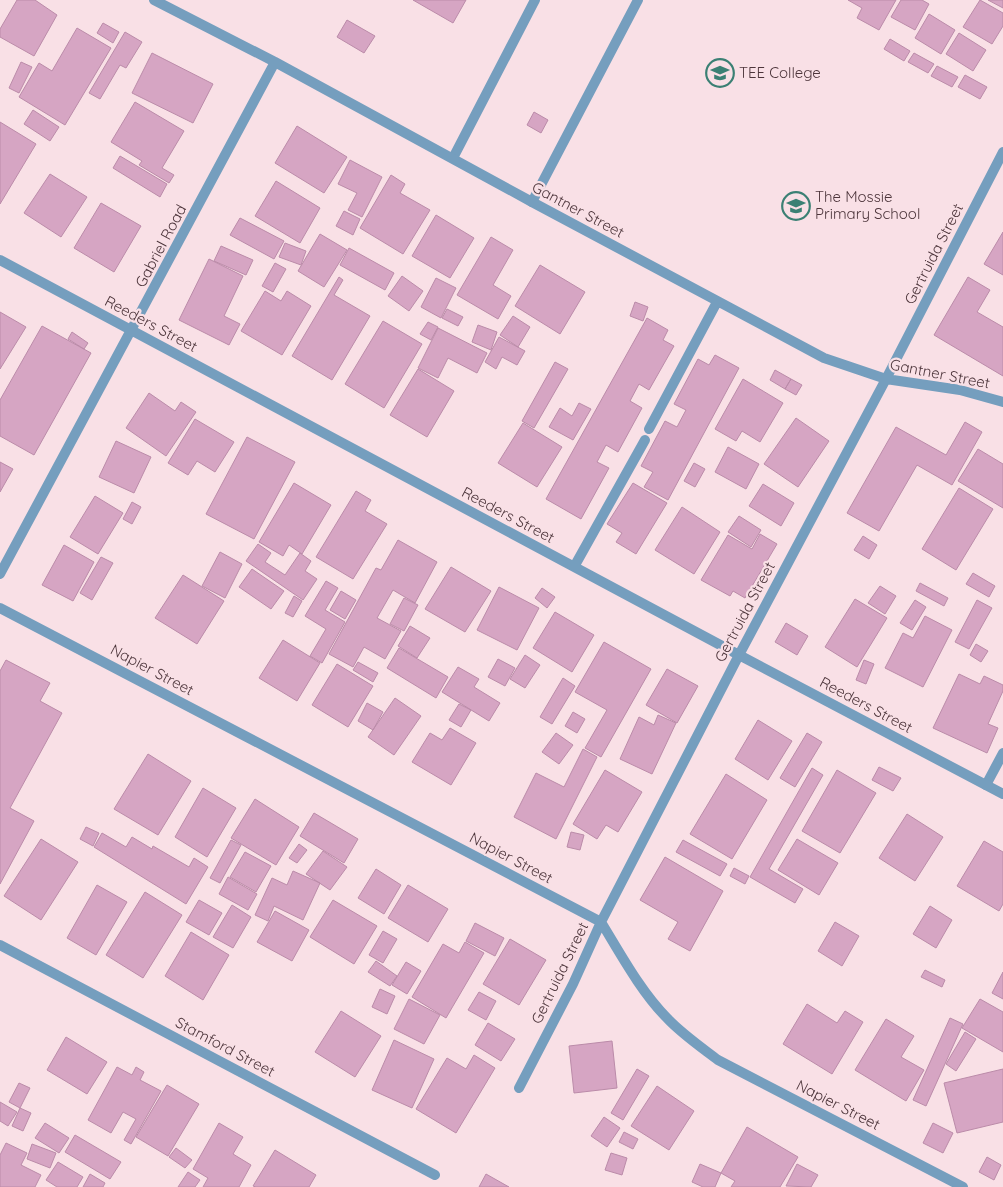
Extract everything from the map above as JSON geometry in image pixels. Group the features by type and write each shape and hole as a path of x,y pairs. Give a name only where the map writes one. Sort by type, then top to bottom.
{"street":[{"name":"Gantner Street","path":"154,0 275,62 824,358 886,379 960,390 1003,402"},
{"path":"453,158 535,0"},
{"path":"532,202 638,0"},
{"name":"Gabriel Road","path":"0,574 275,62"},
{"name":"Gertruida Street","path":"519,1088 573,984 601,922 739,655 886,379 1003,152"},
{"name":"Reeders Street","path":"0,260 1003,794"},
{"path":"649,429 717,302"},
{"path":"574,567 645,440"},
{"name":"Napier Street","path":"0,608 601,922 628,966 666,1018 718,1060 963,1187"},
{"path":"986,785 1003,753"},
{"name":"Stamford Street","path":"0,945 435,1175"}],"building":[{"path":"17,0 35,0 57,15 34,56 0,37 0,29"},
{"path":"413,0 466,0 453,23"},
{"path":"848,0 896,0 879,30 857,18 862,8"},
{"path":"901,0 922,0 929,4 915,30 891,17"},
{"path":"980,0 1003,13 1003,26 992,44 963,27"},
{"path":"988,0 1003,0 1003,8"},
{"path":"929,14 955,30 941,54 915,38"},
{"path":"347,20 375,36 364,53 337,37"},
{"path":"103,23 119,32 113,43 97,33"},
{"path":"77,28 111,48 65,125 19,97 39,63 52,71"},
{"path":"125,32 142,42 126,68 120,65 100,99 89,93"},
{"path":"959,33 986,50 973,71 946,54"},
{"path":"890,39 910,51 904,61 884,49"},
{"path":"152,53 213,84 193,123 132,93"},
{"path":"914,53 934,64 928,73 908,62"},
{"path":"21,62 32,67 19,93 9,88"},
{"path":"937,66 958,77 952,87 931,76"},
{"path":"965,75 987,87 980,99 958,87"},
{"path":"135,102 184,131 162,168 174,175 169,183 139,165 142,161 111,142"},
{"path":"33,110 59,127 50,141 24,124"},
{"path":"534,112 548,120 541,133 527,125"},
{"path":"0,122 36,144 0,204"},
{"path":"297,126 347,157 324,193 275,163"},
{"path":"120,156 167,184 160,197 113,168"},
{"path":"350,160 382,177 362,217 348,210 357,193 338,184"},
{"path":"50,174 87,197 61,237 24,213"},
{"path":"391,175 405,184 400,193 430,210 403,254 360,228"},
{"path":"276,181 320,208 300,243 255,216"},
{"path":"101,203 141,226 114,272 74,248"},
{"path":"344,211 360,219 353,235 336,226"},
{"path":"436,215 474,238 450,278 412,256"},
{"path":"240,218 284,241 274,259 230,235"},
{"path":"1003,232 1003,275 984,264"},
{"path":"320,234 347,250 324,287 298,271"},
{"path":"491,237 513,250 493,285 511,296 498,319 457,295"},
{"path":"285,243 306,251 301,265 279,257"},
{"path":"221,246 253,260 246,275 214,261"},
{"path":"349,248 394,273 385,290 340,265"},
{"path":"209,259 243,276 224,316 240,324 229,345 179,320"},
{"path":"275,263 286,269 273,292 262,286"},
{"path":"540,265 585,292 560,334 515,306"},
{"path":"402,276 423,291 409,311 388,296"},
{"path":"339,277 343,280 334,295 370,316 332,380 292,356"},
{"path":"968,277 990,290 977,312 1003,327 1003,376 934,335"},
{"path":"436,278 456,288 441,318 421,307"},
{"path":"265,291 281,301 287,291 311,306 282,355 241,331"},
{"path":"635,302 648,307 643,321 630,316"},
{"path":"447,309 463,317 458,326 442,318"},
{"path":"0,312 26,327 0,369"},
{"path":"513,316 530,327 518,347 500,335"},
{"path":"647,318 668,330 663,340 674,346 649,390 639,384 630,401 642,408 618,452 606,445 597,462 609,468 581,519 546,499"},
{"path":"383,321 422,344 384,408 345,384"},
{"path":"428,322 438,327 431,340 420,334"},
{"path":"478,325 497,332 491,350 472,342"},
{"path":"42,326 91,353 34,455 0,436 0,400"},
{"path":"438,328 487,353 477,373 448,358 438,378 418,368"},
{"path":"72,332 88,343 84,349 68,339"},
{"path":"499,337 525,351 517,365 502,357 496,369 485,362"},
{"path":"715,355 739,368 668,500 644,487 653,472 641,466 665,421 677,427 686,410 674,404 698,359 709,365"},
{"path":"555,362 568,369 534,428 522,421"},
{"path":"418,369 454,391 427,437 390,415"},
{"path":"775,370 791,379 785,389 770,380"},
{"path":"743,379 783,403 760,442 742,431 736,441 715,429"},
{"path":"791,379 802,385 796,395 785,389"},
{"path":"149,393 175,411 181,402 196,412 166,456 126,428"},
{"path":"579,403 591,409 573,440 549,427 560,408 572,416"},
{"path":"796,418 829,441 798,487 764,464"},
{"path":"195,419 234,442 215,472 197,461 188,475 168,463"},
{"path":"965,422 982,432 952,485 917,465 879,531 847,513 896,427 946,455"},
{"path":"523,423 562,447 537,487 498,463"},
{"path":"247,437 295,462 254,539 206,514"},
{"path":"116,441 151,457 134,493 99,477"},
{"path":"728,447 759,464 746,489 715,472"},
{"path":"978,449 1003,464 1003,508 958,481"},
{"path":"0,462 13,469 0,492"},
{"path":"694,463 705,469 695,487 684,481"},
{"path":"294,483 331,505 302,554 289,545 283,556 259,542"},
{"path":"633,483 667,503 636,554 616,542 622,533 607,524"},
{"path":"763,484 794,503 781,526 749,506"},
{"path":"959,488 993,509 956,570 922,549"},
{"path":"356,491 371,500 365,511 387,524 353,579 316,557"},
{"path":"95,496 123,513 98,554 70,537"},
{"path":"132,502 141,507 132,524 123,519"},
{"path":"682,507 720,532 694,574 655,550"},
{"path":"739,516 761,530 751,547 728,532"},
{"path":"760,534 777,544 745,598 733,591 730,596 701,580 728,535 752,549"},
{"path":"863,536 877,545 869,559 854,550"},
{"path":"398,540 437,562 415,603 393,590 377,618 401,631 385,659 364,647 353,667 329,654 376,568 381,570"},
{"path":"258,544 271,553 265,562 285,575 300,553 311,561 305,571 317,579 303,600 246,561"},
{"path":"64,545 94,562 73,601 42,585"},
{"path":"220,552 242,564 225,598 202,586"},
{"path":"101,557 113,563 92,600 80,593"},
{"path":"451,567 491,591 465,632 425,609"},
{"path":"252,569 284,591 271,609 239,587"},
{"path":"973,573 995,586 989,597 966,584"},
{"path":"183,575 224,601 197,644 155,618"},
{"path":"326,581 338,588 325,610 345,622 322,663 310,656 326,629 305,616"},
{"path":"920,583 948,598 944,606 916,591"},
{"path":"880,586 896,596 885,614 868,603"},
{"path":"499,587 539,608 517,650 477,630"},
{"path":"542,588 555,597 547,608 535,598"},
{"path":"341,591 356,600 345,619 330,610"},
{"path":"294,596 302,601 293,617 285,613"},
{"path":"404,598 418,605 404,631 390,624"},
{"path":"855,599 887,618 857,667 825,647"},
{"path":"915,600 926,607 912,630 900,623"},
{"path":"977,600 992,608 969,649 955,642"},
{"path":"555,612 594,635 572,672 533,648"},
{"path":"925,616 952,630 923,687 885,668 903,633 913,638"},
{"path":"786,623 808,636 797,655 775,642"},
{"path":"410,626 430,638 417,658 398,646"},
{"path":"283,640 320,663 297,701 259,678"},
{"path":"604,642 651,669 601,757 585,748 607,710 575,692"},
{"path":"976,644 988,651 981,662 970,655"},
{"path":"399,648 448,677 436,698 387,668"},
{"path":"525,655 540,665 525,688 510,679"},
{"path":"498,659 515,668 505,686 488,677"},
{"path":"6,660 50,683 40,701 62,713 10,808 34,821 0,884 0,671"},
{"path":"864,660 874,664 866,684 856,680"},
{"path":"358,662 378,673 373,682 353,670"},
{"path":"337,664 373,686 348,727 312,705"},
{"path":"458,667 479,679 474,687 500,703 489,721 442,692"},
{"path":"667,669 698,686 677,723 646,705"},
{"path":"959,674 980,684 984,676 1003,685 1003,691 988,724 998,728 987,753 933,728"},
{"path":"563,678 575,686 552,724 540,717"},
{"path":"395,698 421,716 394,755 368,737"},
{"path":"367,703 383,712 373,730 358,721"},
{"path":"459,704 471,710 461,727 449,720"},
{"path":"573,712 585,719 577,733 565,726"},
{"path":"658,715 676,723 652,774 620,759 639,717 654,725"},
{"path":"758,720 792,741 768,780 735,759"},
{"path":"450,728 476,743 451,785 412,762 430,733 442,740"},
{"path":"556,733 573,745 559,764 542,752"},
{"path":"807,733 822,742 795,787 780,778"},
{"path":"583,749 597,757 556,839 514,817 536,773 564,787"},
{"path":"148,754 191,781 158,835 114,809"},
{"path":"879,767 901,778 893,791 872,780"},
{"path":"812,768 823,775 769,869 803,889 795,903 750,877"},
{"path":"605,770 642,792 618,832 606,825 597,839 573,824"},
{"path":"837,770 876,793 840,853 802,831"},
{"path":"726,774 767,800 732,859 690,834"},
{"path":"203,788 236,808 207,857 175,837"},
{"path":"255,799 299,827 276,865 231,838"},
{"path":"314,813 358,839 344,863 300,836"},
{"path":"907,814 943,837 915,881 879,858"},
{"path":"86,827 99,833 93,846 80,839"},
{"path":"571,832 584,835 580,850 567,847"},
{"path":"102,833 126,847 132,837 152,849 153,846 189,867 194,858 208,867 186,904 94,847"},
{"path":"41,839 78,862 41,920 4,896"},
{"path":"797,839 838,863 819,895 778,870"},
{"path":"231,840 241,845 220,883 210,878"},
{"path":"683,840 727,864 720,876 676,852"},
{"path":"984,841 1003,852 1003,904 999,911 957,886"},
{"path":"299,844 307,850 297,863 289,858"},
{"path":"323,851 347,867 330,890 306,874"},
{"path":"245,852 271,866 256,892 230,877"},
{"path":"665,857 723,891 690,951 668,939 678,922 640,900"},
{"path":"734,868 749,876 745,884 730,876"},
{"path":"376,869 401,885 384,914 358,898"},
{"path":"293,871 320,883 303,920 274,906 268,921 255,915 272,878 287,885"},
{"path":"228,877 257,894 248,910 219,894"},
{"path":"97,885 127,902 96,955 67,938"},
{"path":"408,885 448,909 428,942 388,918"},
{"path":"145,892 182,915 143,978 106,955"},
{"path":"199,900 222,913 209,935 186,922"},
{"path":"333,900 377,926 354,964 310,937"},
{"path":"232,905 251,917 233,948 213,937"},
{"path":"930,906 952,920 936,948 913,934"},
{"path":"275,911 309,930 292,961 257,942"},
{"path":"835,922 859,936 842,966 818,951"},
{"path":"475,923 504,938 495,956 466,941"},
{"path":"383,931 397,939 383,963 369,955"},
{"path":"191,932 229,955 203,1000 165,976"},
{"path":"510,939 546,960 519,1005 483,984"},
{"path":"465,942 484,953 446,1018 412,997 443,944 459,953"},
{"path":"376,961 397,976 390,986 368,972"},
{"path":"406,962 421,971 407,994 392,985"},
{"path":"925,970 945,980 942,987 921,977"},
{"path":"1003,972 1003,999 992,993"},
{"path":"380,989 395,996 387,1014 372,1007"},
{"path":"479,992 496,1001 486,1020 468,1010"},
{"path":"409,999 440,1015 424,1044 394,1029"},
{"path":"980,999 1003,1012 1003,1052 962,1028"},
{"path":"807,1004 837,1023 845,1011 863,1022 832,1074 783,1044"},
{"path":"341,1011 381,1036 355,1077 315,1052"},
{"path":"950,1018 963,1024 926,1106 913,1100"},
{"path":"886,1019 914,1036 901,1057 924,1070 906,1101 855,1070"},
{"path":"488,1023 515,1039 501,1061 475,1045"},
{"path":"965,1032 976,1039 956,1071 946,1064"},
{"path":"66,1037 107,1062 87,1094 47,1070"},
{"path":"394,1040 434,1059 412,1108 372,1090"},
{"path":"612,1041 617,1088 574,1093 569,1046"},
{"path":"474,1055 495,1068 456,1133 416,1109 447,1058 466,1069"},
{"path":"117,1067 132,1075 136,1067 144,1072 140,1080 161,1091 131,1144 124,1140 136,1119 123,1112 111,1133 88,1120"},
{"path":"637,1069 649,1076 623,1120 611,1113"},
{"path":"1003,1069 1003,1122 957,1133 944,1083"},
{"path":"19,1083 30,1088 20,1108 9,1102"},
{"path":"167,1085 199,1104 168,1156 136,1137"},
{"path":"657,1086 694,1111 669,1150 631,1126"},
{"path":"0,1102 17,1112 8,1126 0,1121"},
{"path":"20,1108 31,1113 23,1131 12,1126"},
{"path":"604,1117 620,1128 607,1147 591,1136"},
{"path":"45,1123 69,1138 59,1153 35,1138"},
{"path":"219,1123 243,1137 233,1154 251,1165 239,1187 203,1187 208,1178 193,1169"},
{"path":"933,1123 953,1133 943,1153 923,1143"},
{"path":"747,1127 798,1157 780,1187 731,1187 735,1181 721,1173"},
{"path":"624,1132 638,1139 633,1149 619,1142"},
{"path":"75,1135 121,1162 110,1179 65,1152"},
{"path":"6,1143 27,1153 21,1165 41,1175 35,1187 0,1187 0,1155"},
{"path":"32,1144 56,1153 50,1168 27,1159"},
{"path":"176,1148 192,1160 185,1168 169,1157"},
{"path":"275,1150 316,1175 309,1187 253,1186"},
{"path":"611,1153 627,1158 622,1175 605,1170"},
{"path":"987,1157 1001,1165 994,1180 979,1172"},
{"path":"58,1162 83,1177 77,1187 57,1187 46,1180"},
{"path":"700,1164 721,1173 715,1187 703,1187 692,1182"},
{"path":"797,1164 818,1175 811,1187 786,1186"},
{"path":"188,1172 200,1180 195,1187 178,1187"},
{"path":"90,1174 105,1183 103,1187 83,1187"},
{"path":"486,1174 509,1187 479,1187"}],"place":[{"name":"TEE College","path":"720,73"},
{"name":"The Mossie Primary School","path":"796,206"}]}
